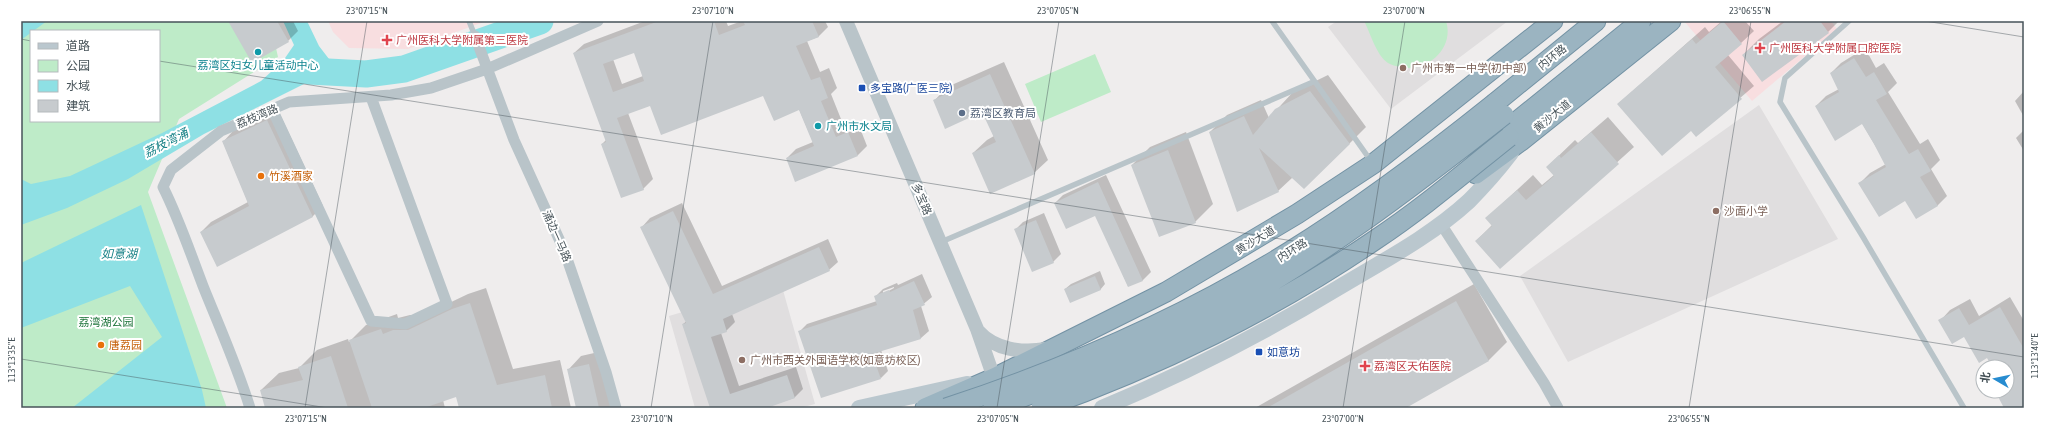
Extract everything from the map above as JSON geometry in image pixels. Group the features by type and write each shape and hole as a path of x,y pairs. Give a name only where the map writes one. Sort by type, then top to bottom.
{"highway":[{"name":"黄沙大道","path":"925,408 994,378 1053,347 1166,292 1297,214 1373,164 1553,21"},
{"name":"内环路","path":"946,408 1073,361 1144,330 1244,279 1290,252 1500,109 1596,21"},
{"path":"992,408 1081,375 1209,318 1237,302 1356,228 1500,109 1624,21"},
{"path":"1367,249 1472,158 1642,21"},
{"path":"1041,408 1094,389 1166,357 1279,300 1344,261 1443,190 1654,21"},
{"name":"黄沙大道","path":"1182,352 1276,304 1367,249 1442,199 1521,141 1671,21"},
{"path":"1166,292 1158,301 1154,313 1154,322 1164,342 1170,347 1182,352"}],"main road":[{"path":"1102,408 1191,369 1294,314 1399,251 1441,224 1478,191 1521,141"},
{"path":"859,408 994,378"}],"street":[{"name":"荔枝湾路","path":"250,408 238,371 203,285 179,219 163,187 171,170 202,144 221,131 288,102 370,97 431,88 486,69 598,21"},
{"name":"多宝路","path":"846,21 941,242 977,329 994,378"},
{"name":"涌边一马路","path":"475,36 486,69 514,140 564,250 606,372 616,408"},
{"path":"272,109 371,321 405,324 447,304 370,97"},
{"path":"1441,224 1544,383 1558,408"},
{"path":"977,329 986,340 1019,351 1032,351 1053,347"},
{"path":"1182,352 1191,369"},
{"path":"992,408 994,378"}],"lane":[{"path":"469,21 475,36"},
{"path":"1272,21 1313,82 1373,164"},
{"path":"1849,21 1785,78 1780,102 1863,237 1964,408"},
{"path":"941,242 1313,82"}],"shaded area":[{"name":"广州医科大学附属第三医院","path":"328,21 487,21 408,49 349,48 333,32"},
{"name":"广州市第一中学(初中部)","path":"1337,21 1508,21 1391,109 1328,27"},
{"name":"广州医科大学附属口腔医院","path":"1684,21 1831,21 1837,29 1752,101"},
{"name":"沙面小学","path":"1759,105 1838,239 1568,362 1520,276"},
{"name":"广州市西关外国语学校(如意坊校区)","path":"781,283 815,404 800,408 695,408 669,316"}],"green space":[{"name":"荔湾湖公园","path":"21,21 270,21 278,57 179,119 148,192 227,408 21,408"},
{"path":"1364,21 1446,21 1448,31 1446,41 1436,57 1419,66 1410,68 1400,67 1388,63 1380,55"},
{"path":"1095,54 1111,92 1041,122 1025,84"}],"water":[{"path":"21,21 47,21 35,30 30,30 30,33 21,40"},
{"path":"283,21 307,21 319,46 329,59 322,81 312,80 204,134 128,179 67,208 21,225 21,179 31,184 70,176 162,133 261,81 283,61 294,45"},
{"name":"如意湖","path":"141,205 202,390 206,408 72,408 162,337 130,286 21,328 21,263"}],"building":[{"name":"荔湾区妇女儿童活动中心","path":"228,21 277,21 289,42 252,63"},
{"path":"659,21 714,21 719,35 745,25 743,21 812,21 819,37 796,46 811,80 820,77 828,98 821,101 836,137 848,132 858,156 795,182 786,158 814,146 799,110 774,121 763,96 661,135 650,106 617,118 644,190 621,198 601,144 606,142 573,53","holes":["634,53 644,81 613,92 603,64"]},
{"path":"1723,21 1742,44 1715,67 1742,99 1696,137 1691,131 1662,156 1617,104 1692,39 1696,44"},
{"path":"1786,21 1820,21 1829,33 1762,82 1742,55"},
{"path":"1854,58 1866,77 1874,72 1887,94 1876,100 1909,154 1918,149 1931,171 1920,177 1938,206 1916,219 1905,201 1879,217 1858,183 1886,167 1874,144 1862,124 1835,141 1815,106 1839,92 1830,73"},
{"name":"荔湾区教育局","path":"990,74 1035,174 990,194 972,153 996,142 982,112 945,129 933,100"},
{"path":"1310,91 1350,144 1304,189 1259,148 1279,192 1237,212 1209,132 1244,116 1253,135 1275,109"},
{"path":"267,120 313,217 217,267 200,232 249,206 222,141"},
{"path":"1591,132 1619,164 1500,269 1475,241 1492,226 1485,218 1517,190 1526,200 1554,176 1546,167 1559,155 1561,158"},
{"path":"1168,150 1196,223 1159,237 1131,165"},
{"path":"1098,182 1143,281 1128,287 1095,216 1066,229 1054,203"},
{"path":"673,211 713,294 819,247 830,271 723,319 727,332 711,337 730,394 787,375 795,398 767,408 710,408 682,324 686,323 640,227"},
{"path":"1036,220 1054,263 1032,272 1014,229"},
{"path":"1095,276 1101,290 1070,303 1064,289"},
{"path":"914,281 925,305 913,310 921,339 872,354 881,379 821,398 798,331 877,305 874,296 889,290 890,292"},
{"path":"1456,301 1489,361 1406,408 1267,408"},
{"path":"470,303 497,385 545,375 552,408 459,408 456,397 424,408 372,408 349,340 381,329 383,334 393,330 408,330 452,309"},
{"path":"2000,307 2024,349 2024,408 2004,408 1999,399 2015,399 2015,359 1977,359 1964,337 1952,344 1938,320 1959,308 1969,325"},
{"path":"331,356 348,408 265,408 260,390 303,380 298,367"},
{"path":"589,364 599,408 576,408 567,369"}],"waterway":[{"name":"荔枝湾涌","path":"309,71 366,74 404,69 540,21"}],"place":[{"name":"广州医科大学附属第三医院","path":"387,40"},
{"name":"广州医科大学附属口腔医院","path":"1760,48"},
{"name":"荔湾区妇女儿童活动中心","path":"258,52"},
{"name":"广州市第一中学(初中部)","path":"1403,68"},
{"name":"多宝路(广医三院)","path":"862,88"},
{"name":"荔湾区教育局","path":"962,113"},
{"name":"广州市水文局","path":"818,126"},
{"name":"竹溪酒家","path":"261,176"},
{"name":"沙面小学","path":"1716,211"},
{"name":"唐荔园","path":"101,345"},
{"name":"如意坊","path":"1259,352"},
{"name":"广州市西关外国语学校(如意坊校区)","path":"742,360"},
{"name":"荔湾区天佑医院","path":"1365,366"}]}
